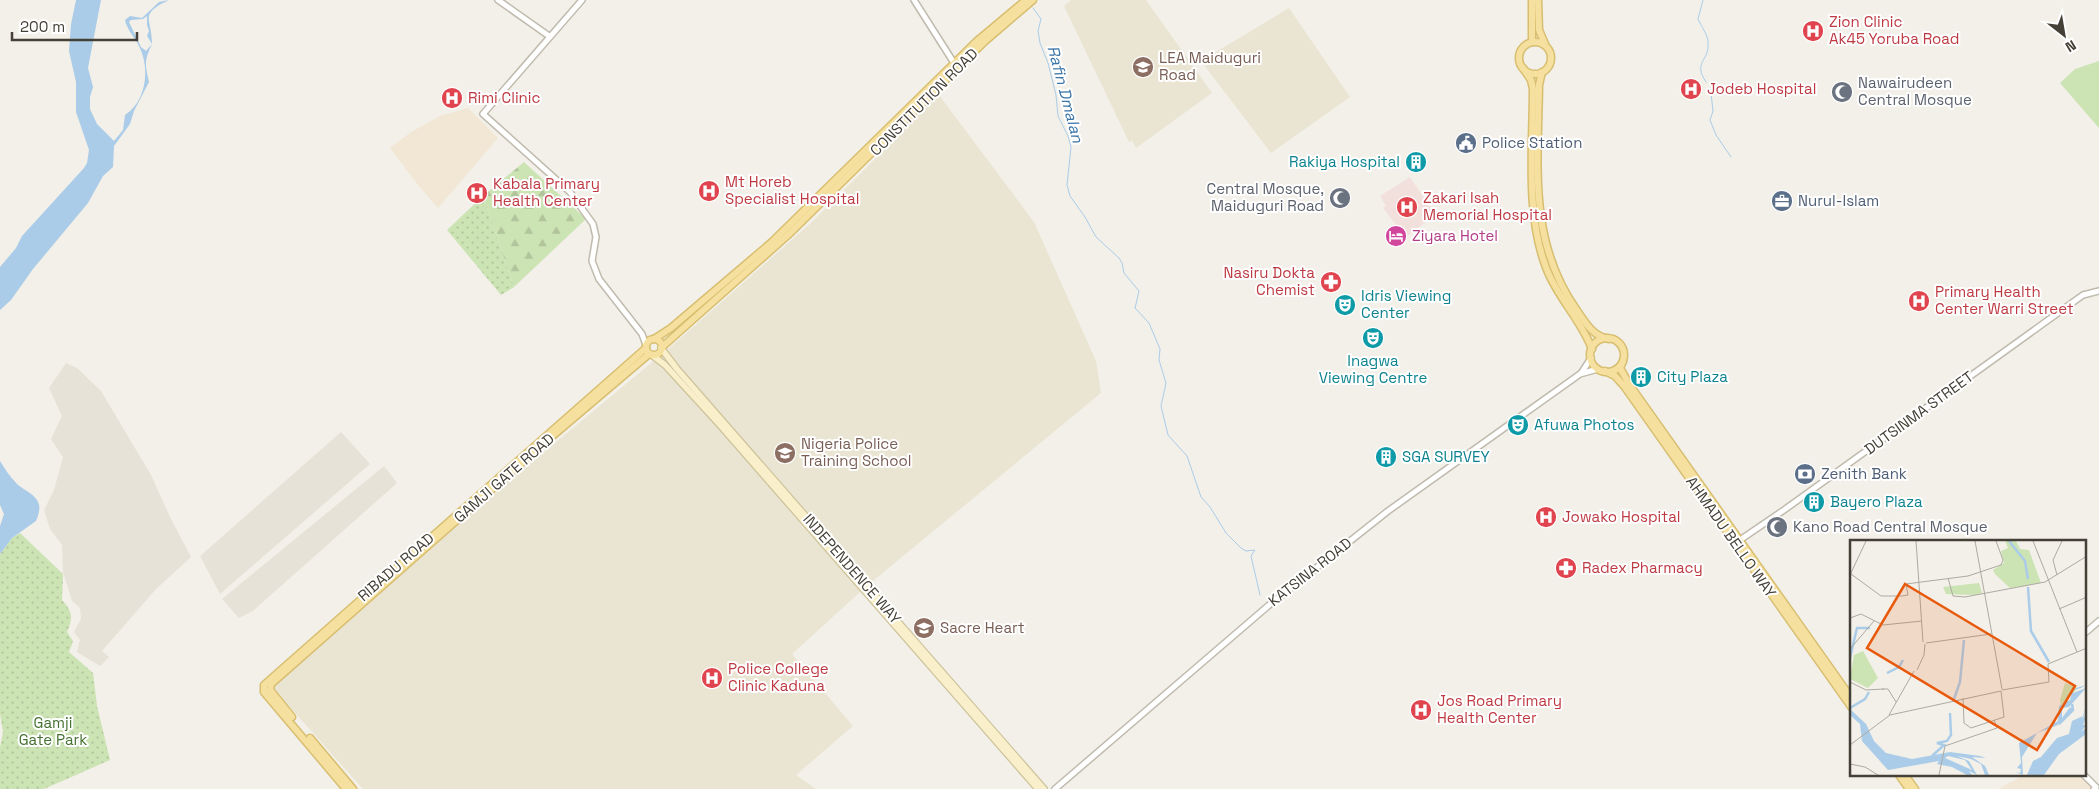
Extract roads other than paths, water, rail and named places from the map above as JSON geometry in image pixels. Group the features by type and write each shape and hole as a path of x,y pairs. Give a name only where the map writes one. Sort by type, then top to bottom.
{"main road":[{"path":"1532,0 1532,42"},
{"path":"1523,68 1531,73 1542,72 1548,68 1552,57 1539,30 1538,0"},
{"name":"CONSTITUTION ROAD","path":"1029,2 908,112 772,242 672,328 652,339 648,351 658,354 661,348 799,226 908,112 954,63 989,30 1029,2"},
{"path":"1542,72 1539,85 1539,211 1546,250 1561,287 1588,327 1597,335 1614,340 1621,346 1624,355 1623,361 1614,371 1602,370 1591,358 1592,349 1584,330 1552,282 1538,244 1533,207 1532,89 1531,80 1523,68 1519,54 1524,46 1532,42 1542,42 1546,45"},
{"path":"652,339 660,342 661,348"},
{"path":"1592,349 1599,341 1609,339"},
{"name":"INDEPENDENCE WAY","path":"661,348 1044,789"},
{"name":"INDEPENDENCE WAY","path":"648,351 665,365 720,425 1038,789"},
{"name":"RIBADU ROAD","path":"346,789 264,692 264,684 472,503 630,361 648,351"},
{"name":"GAMJI GATE ROAD","path":"353,789 278,700 269,688 271,684 472,503 648,351"},
{"name":"AHMADU BELLO WAY","path":"1623,361 1620,368 1629,384 1850,696"},
{"name":"AHMADU BELLO WAY","path":"1602,370 1615,376 1624,386 1850,705"},
{"path":"1900,776 1909,789"},
{"path":"1906,776 1915,789"}],"street":[{"path":"498,0 550,36"},
{"path":"582,0 482,114 570,192 596,230 592,261 599,279 642,334 648,351"},
{"path":"914,0 954,63"},
{"name":"DUTSINMA STREET","path":"1740,540 2083,295 2099,291"},
{"path":"642,334 652,339"},
{"name":"KATSINA ROAD","path":"1055,789 1274,601 1388,511 1580,374 1591,358"},
{"name":"KATSINA ROAD","path":"1580,374 1602,370"},
{"path":"2086,632 2099,621"},
{"path":"2085,776 2095,788"}],"water":[{"path":"76,0 101,0 88,68 93,87 90,97 90,109 97,124 114,141 123,130 125,115 138,102 142,94 145,75 145,66 140,48 125,20 130,16 142,18 159,2 169,0 159,5 150,14 152,44 146,63 149,82 134,111 130,124 114,146 113,167 103,176 88,203 33,269 11,300 0,310 0,267 16,248 22,236 87,163 89,150 76,112 76,82 69,51 71,24","holes":["147,16 149,31 147,36 152,44 146,51 141,47 129,22 131,20 143,19"]},
{"path":"0,461 17,484 36,498 39,513 36,521 12,538 0,554 0,526 4,514 0,505"}],"waterway":[{"path":"1703,0 1698,19 1708,39 1707,54 1701,65 1702,75 1706,82"},
{"name":"Rafin Dmalan","path":"1033,8 1041,19 1038,31 1040,43 1048,63 1056,95 1058,116 1071,147 1067,185 1070,196 1096,237 1119,258 1124,273 1139,291 1135,308 1149,323 1160,349 1159,360 1166,383 1161,406 1168,435 1187,456 1201,497 1210,507 1226,533 1246,551 1255,550 1251,556 1260,595"},
{"path":"1711,93 1713,111 1710,120 1716,135 1731,157"}],"place":[{"name":"Zion Clinic Ak45 Yoruba Road","path":"1813,31"},
{"name":"LEA Maiduguri Road","path":"1143,67"},
{"name":"Jodeb Hospital","path":"1691,89"},
{"name":"Nawairudeen Central Mosque","path":"1842,92"},
{"name":"Rimi Clinic","path":"452,98"},
{"name":"Police Station","path":"1466,143"},
{"name":"Rakiya Hospital","path":"1416,162"},
{"name":"Mt Horeb Specialist Hospital","path":"709,191"},
{"name":"Kabala Primary Health Center","path":"477,193"},
{"name":"Central Mosque, Maiduguri Road","path":"1340,198"},
{"name":"Nurul-Islam","path":"1782,201"},
{"name":"Zakari Isah Memorial Hospital","path":"1407,207"},
{"name":"Ziyara Hotel","path":"1396,236"},
{"name":"Nasiru Dokta Chemist","path":"1331,282"},
{"name":"Primary Health Center Warri Street","path":"1919,301"},
{"name":"Idris Viewing Center","path":"1345,305"},
{"name":"Inagwa Viewing Centre","path":"1373,338"},
{"name":"City Plaza","path":"1641,377"},
{"name":"Afuwa Photos","path":"1518,425"},
{"name":"Nigeria Police Training School","path":"785,453"},
{"name":"SGA SURVEY","path":"1386,457"},
{"name":"Zenith Bank","path":"1805,474"},
{"name":"Bayero Plaza","path":"1814,502"},
{"name":"Jowako Hospital","path":"1546,517"},
{"name":"Kano Road Central Mosque","path":"1777,527"},
{"name":"Radex Pharmacy","path":"1566,568"},
{"name":"Sacre Heart","path":"924,628"},
{"name":"Police College Clinic Kaduna","path":"712,678"},
{"name":"Jos Road Primary Health Center","path":"1421,710"}],"park label":[{"name":"Gamji Gate Park","path":"53,732"}]}
